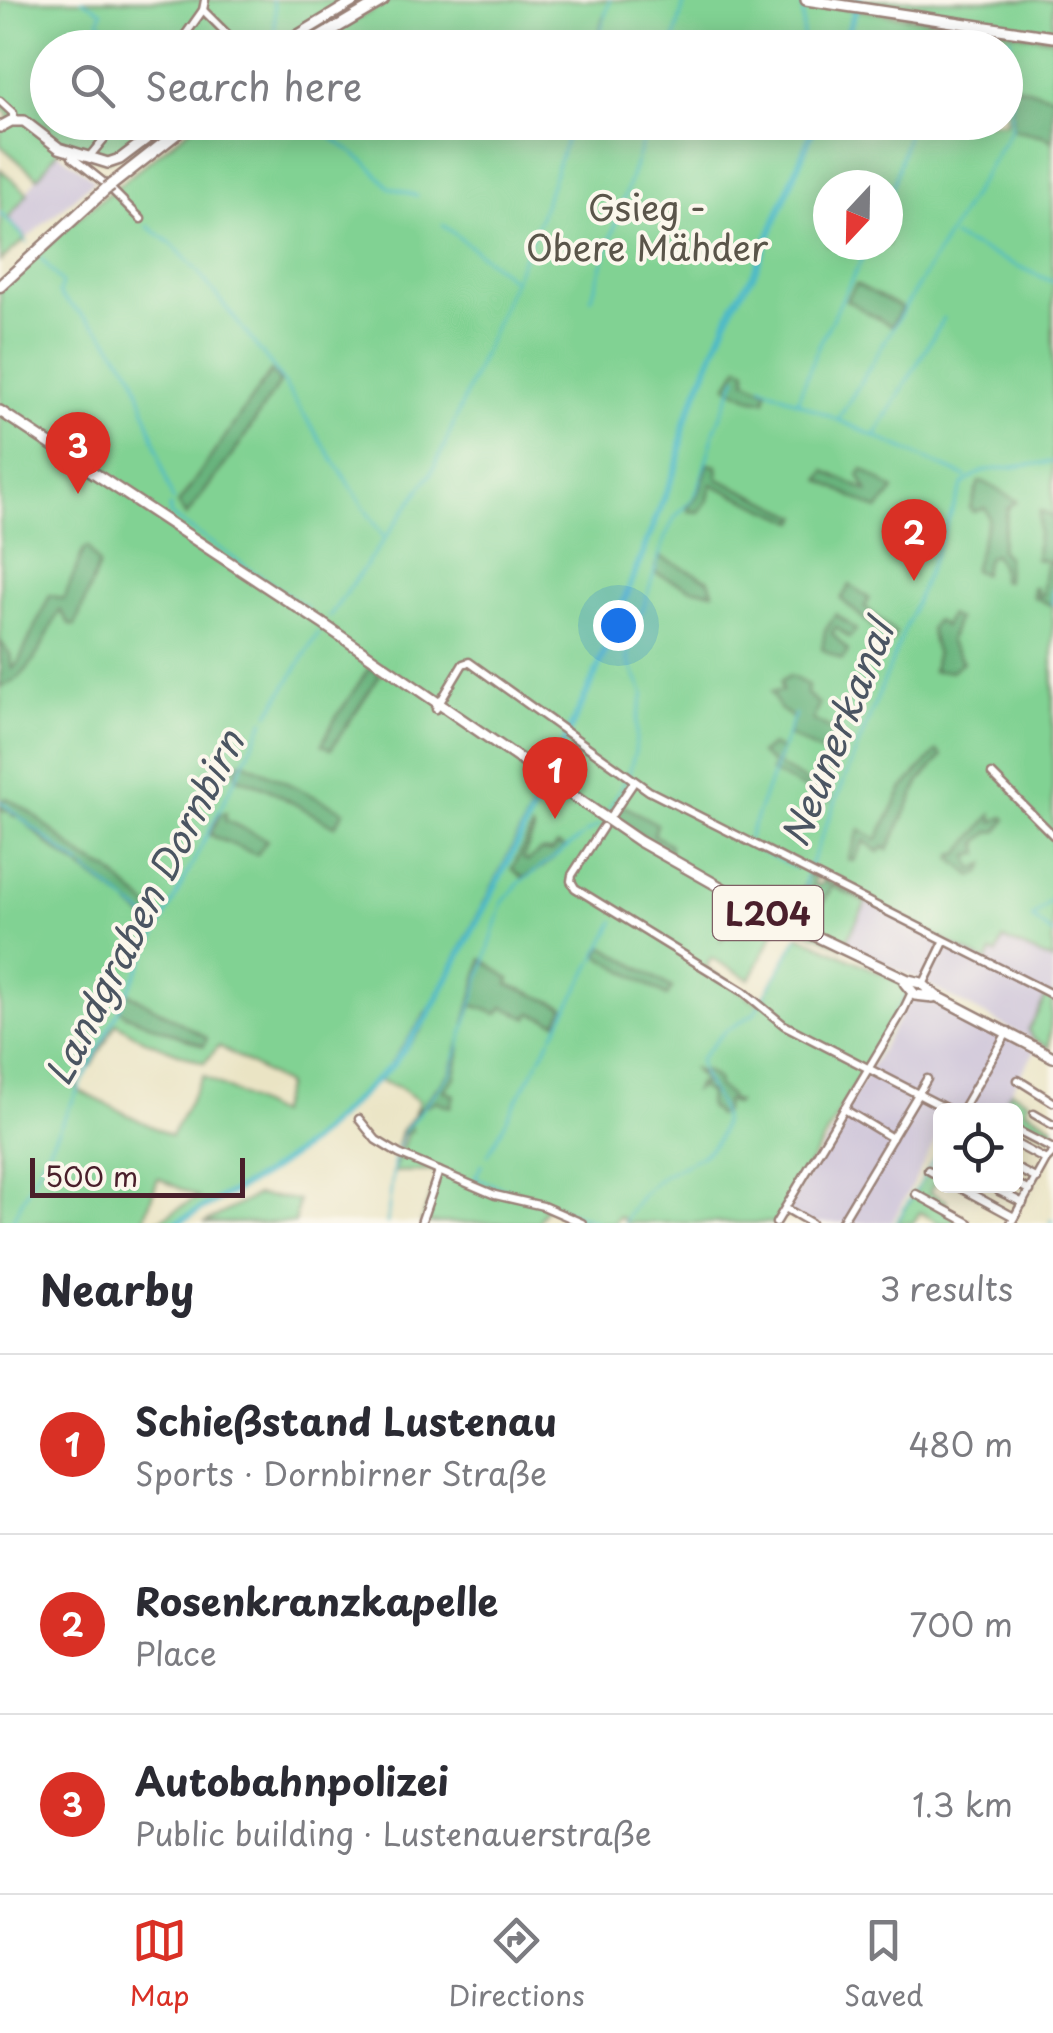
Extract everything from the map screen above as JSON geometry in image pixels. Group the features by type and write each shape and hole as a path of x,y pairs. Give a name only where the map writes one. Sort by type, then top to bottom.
{"highway":[{"path":"322,30 372,0"},
{"path":"332,30 383,0"},
{"path":"0,280 161,140"},
{"path":"107,185 167,140"}],"main road":[{"path":"306,30 356,0"},
{"path":"806,0 1000,30"},
{"path":"1023,33 1053,38"},
{"path":"0,127 13,120 30,126"},
{"path":"49,140 80,157 104,163 116,160 143,140"},
{"name":"L204","path":"0,413 322,626 552,787 701,878 1053,1056"}],"street":[{"path":"189,30 205,0"},
{"path":"203,10 223,30"},
{"path":"0,101 12,113 13,120"},
{"path":"98,140 80,157 142,219"},
{"path":"438,707 463,664 470,662 634,782 1053,995"},
{"path":"992,774 1053,835"},
{"path":"609,819 634,782"},
{"path":"603,827 572,875 572,884 760,1005 784,1025 935,1103"},
{"path":"776,1223 944,942"},
{"path":"966,1103 1008,1031"},
{"path":"842,1223 928,1079"},
{"path":"1018,1080 1053,1102"},
{"path":"844,1108 892,1138"},
{"path":"1034,1114 1053,1125"},
{"path":"359,1119 385,1147 510,1200 543,1206 582,1223"},
{"path":"1023,1135 1052,1154"},
{"path":"1023,1146 1052,1154"},
{"path":"969,1193 1013,1220 1052,1154"},
{"path":"928,1170 933,1175"},
{"path":"421,1223 439,1171"},
{"path":"1023,1172 1037,1179"},
{"path":"1023,1188 1030,1191"},
{"path":"1003,1193 1022,1203"},
{"path":"916,1194 969,1223"},
{"path":"785,1208 810,1223"}],"shaded area":[{"path":"56,151 95,180 26,239 8,219"},
{"path":"1053,818 1050,1050 917,979 843,947 867,901"},
{"path":"913,994 1035,1051 1003,1103 933,1103 933,1145 892,1223 807,1223 786,1212"}],"green space":[{"path":"0,0 353,0 301,30 30,30 30,140 140,140 108,161 61,147 38,178 0,145 0,130 10,115 0,106"},
{"path":"391,0 791,0 993,30 600,30 604,15 599,30 337,30"},
{"path":"820,0 1053,0 1053,36"},
{"name":"Gsieg - Obere Mähder","path":"1023,35 1053,39 1053,961 1003,939 997,954 992,952 987,962 810,872 805,885 806,910 796,915 786,912 797,919 821,906 832,886 866,903 843,947 741,902 720,941 740,909 776,929 750,979 711,958 706,968 760,1004 799,935 903,983 907,994 776,1223 624,1223 618,1217 615,1223 586,1219 584,1223 572,1218 573,1214 547,1205 538,1223 421,1223 439,1171 393,1172 419,1101 398,1087 379,1081 420,1032 435,1006 550,780 547,778 432,1005 388,1067 312,1140 276,1166 174,1223 154,1223 198,1197 158,1178 143,1223 0,1223 0,290 65,228 176,140 1023,140","holes":["116,1023 142,1039 204,1063 219,1046 286,1085 277,1114 203,1076 171,1136 75,1085 86,1063 92,1066"]},
{"path":"1023,88 1053,96 1053,142 1023,131"},
{"path":"0,169 28,193 8,219 26,239 0,261"},
{"path":"856,284 902,308 891,326 846,300"},
{"path":"739,366 747,370 746,380 767,391 765,400 753,399 727,386"},
{"path":"271,371 280,382 236,450 186,516 178,504"},
{"path":"708,464 717,466 718,479 799,516 796,522 711,484 708,500 699,512 689,511"},
{"path":"863,469 894,490 878,510 820,480 825,471 867,491 859,475"},
{"path":"979,482 1017,501 1008,508 1000,550 1007,557 1006,581 1001,580 1001,567 994,554 987,558 983,574 973,570 989,517 985,508 974,512 970,508"},
{"path":"1040,511 1053,517 1053,606 1033,597 1033,588 1037,595 1042,595 1046,565 1052,562 1036,559"},
{"path":"88,547 99,565 75,626 60,610 29,667 11,683 0,686 0,641 10,654 12,669 50,595 64,599"},
{"path":"660,557 709,580 713,592 690,588 655,573"},
{"path":"850,585 869,598 865,607 896,633 891,643 841,599"},
{"path":"836,614 856,630 849,638 836,627 832,633 848,651 842,660 822,649 825,631"},
{"path":"949,615 957,619 949,641 963,662 951,671 933,671 936,654 930,628 936,620 944,626"},
{"path":"370,667 380,675 331,749 322,744"},
{"path":"790,676 808,685 807,694 819,704 813,720 834,731 833,748 823,753 788,735 793,718 780,709 771,692 782,691 781,681"},
{"path":"771,745 781,750 777,765 831,796 829,801 771,772 773,764 760,754"},
{"path":"937,751 942,756 920,781 888,850 884,847 879,852 864,841 854,861 848,860 860,829 877,840 903,788"},
{"path":"240,762 344,811 335,826 264,787 236,777"},
{"path":"7,798 33,814 84,858 109,870 163,920 155,935 151,924 127,902 48,844 20,817 1,809 1,801"},
{"path":"621,804 657,824 654,835 670,845 669,853 613,819"},
{"path":"226,813 225,820 267,840 257,855 210,835 220,814"},
{"path":"992,814 993,822 1004,817 1006,820 998,831 978,842 980,853 969,856 973,869 985,864 981,872 972,876 952,859"},
{"path":"532,829 523,858 528,861 540,851 552,851 558,845 565,848 523,878 512,869"},
{"path":"808,874 816,878 814,885 822,881 832,886 809,929 784,914 786,911 796,915 806,910 801,893"},
{"path":"603,946 672,988 667,996 598,955"},
{"path":"482,959 510,979 508,984 565,1007 557,1022 531,1013 528,1018 503,1007 498,1014 473,1005 465,1024"},
{"path":"127,992 207,1038 204,1046 124,1014 119,1008"},
{"path":"1047,995 1053,997 1049,1048 1032,1038 1028,1030"},
{"path":"459,1044 455,1077 444,1090 454,1095 451,1107 436,1101 422,1108 409,1123 412,1131 403,1134 396,1151 401,1131 450,1072"},
{"path":"692,1068 701,1073 704,1070 717,1079 718,1087 737,1102 726,1101 723,1114 717,1115 708,1106 709,1093 699,1087 695,1090 698,1083 707,1084"},
{"path":"1011,1091 1029,1101 1025,1109 1053,1126 1053,1137 1023,1121 1023,1103 1003,1103"},
{"path":"927,1171 933,1174 930,1192 947,1201 943,1210 967,1223 939,1223 920,1212 913,1223 897,1223"},
{"path":"257,1195 298,1200 295,1223 204,1223"}],"waterway":[{"path":"82,0 102,11 99,20 111,30"},
{"path":"272,0 275,30"},
{"name":"Landgraben Dornbirn","path":"601,30 610,0"},
{"path":"677,30 685,0"},
{"path":"848,30 859,0"},
{"path":"803,4 803,30"},
{"path":"335,140 368,164 389,187 417,196"},
{"name":"Landgraben Dornbirn","path":"329,617 430,475 443,449 539,220 566,140"},
{"path":"591,299 643,140"},
{"path":"176,1223 264,1175 311,1142 393,1064 428,1016 521,836 596,673 679,460 684,424 734,303 753,275 809,140"},
{"path":"898,170 906,140"},
{"path":"838,420 1004,140"},
{"path":"0,213 27,243"},
{"path":"443,225 512,279"},
{"path":"147,226 172,244 198,272 275,370 384,538"},
{"path":"953,237 1053,282"},
{"path":"41,258 62,283 62,298 102,332 134,375 160,457"},
{"path":"797,402 818,347 862,260"},
{"path":"875,436 944,318"},
{"path":"628,776 644,694 628,660 629,635 643,609 664,540 675,517 699,487 715,429 737,377"},
{"path":"762,386 966,477"},
{"path":"160,460 173,501"},
{"name":"Neunerkanal","path":"809,868 963,484 982,471 1053,462"},
{"path":"170,507 170,515 307,608"},
{"path":"1052,604 1053,589"},
{"name":"Landgraben Dornbirn","path":"269,714 319,632"},
{"path":"748,839 795,714"},
{"name":"Landgraben Dornbirn","path":"11,1223 265,720"},
{"path":"607,813 626,779"},
{"path":"0,801 81,866"},
{"path":"586,833 599,825"},
{"path":"398,1148 404,1131 451,1073 503,902 519,883 583,836"},
{"path":"746,844 795,868"},
{"path":"85,869 144,915 156,935"},
{"name":"Neunerkanal","path":"803,926 806,875"},
{"path":"1053,898 1032,918 1053,934"},
{"path":"601,948 615,921"},
{"name":"Neunerkanal","path":"624,1223 653,1185 714,1144 722,1115 703,1076 700,1059 724,1032 755,1013 798,937"},
{"path":"595,959 599,950"},
{"path":"570,1004 593,962"},
{"path":"867,1064 906,996"},
{"path":"553,1035 569,1006"},
{"path":"540,1058 551,1039"},
{"path":"535,1068 539,1061"},
{"path":"524,1087 534,1070"},
{"path":"511,1111 523,1089"},
{"path":"507,1119 510,1113"},
{"path":"488,1155 506,1121"},
{"path":"387,1223 395,1155"},
{"path":"896,1223 933,1161"},
{"path":"482,1164 475,1178 543,1203"},
{"path":"549,1205 598,1223"},
{"path":"1051,1223 1053,1219"}],"place":[{"name":"Autobahnpolizei","path":"78,494"},
{"name":"Rosenkranzkapelle","path":"914,581"},
{"name":"Schießstand Lustenau","path":"555,819"}]}
